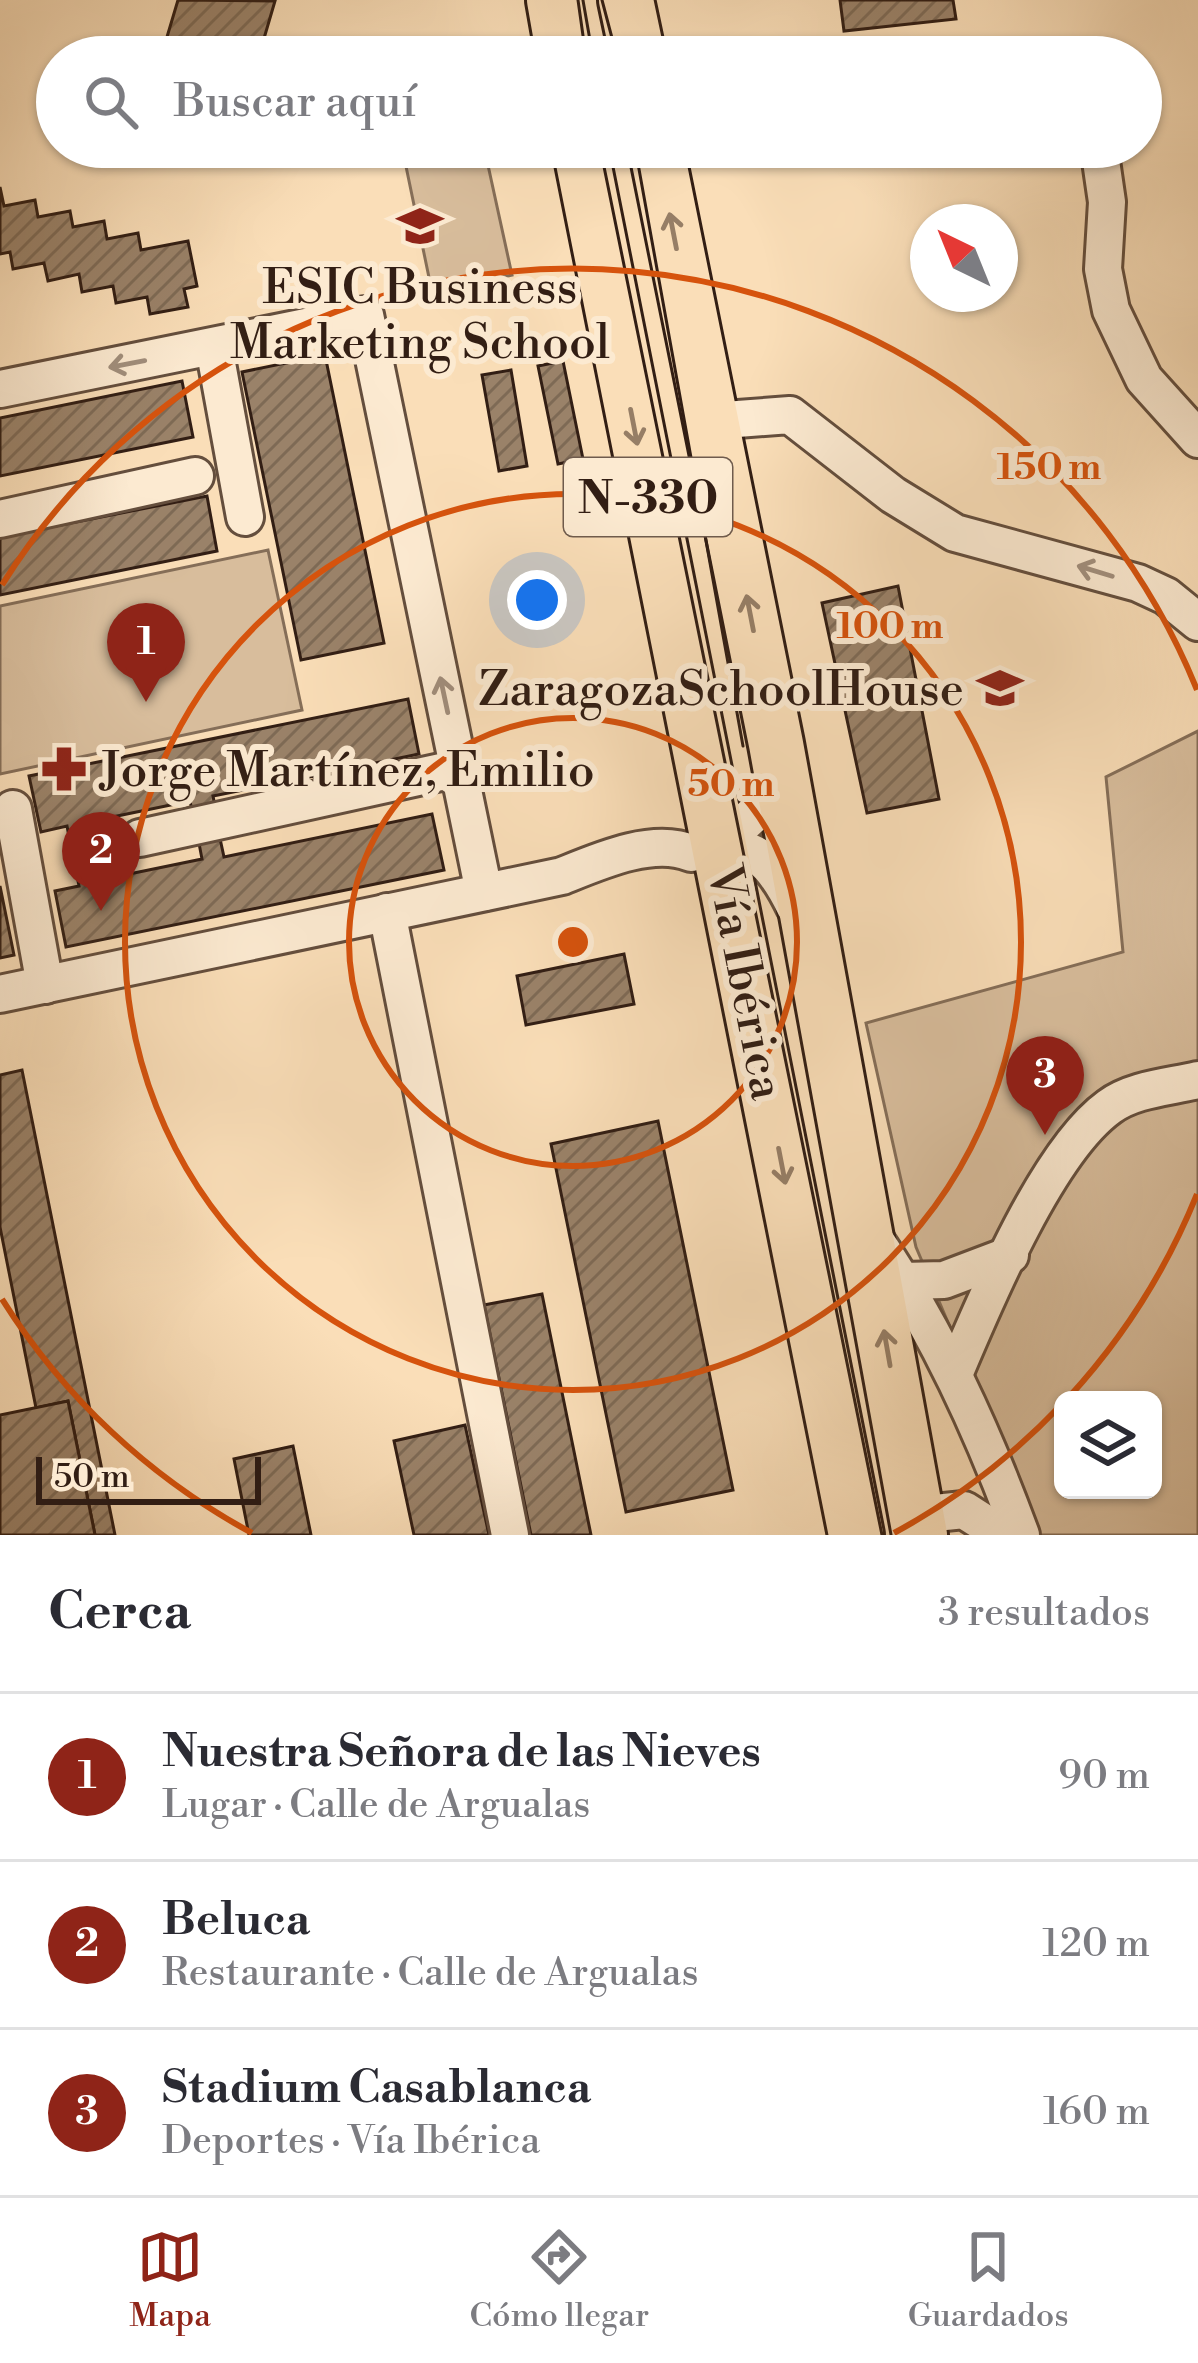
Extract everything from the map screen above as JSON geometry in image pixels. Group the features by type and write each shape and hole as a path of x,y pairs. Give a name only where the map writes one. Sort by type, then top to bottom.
{"highway":[{"path":"554,0 560,36"},
{"path":"626,0 634,36"},
{"name":"Vía Ibérica","path":"584,168 706,849 856,1535"},
{"name":"Vía Ibérica","path":"660,168 781,769 808,938 865,1226 928,1520"}],"street":[{"path":"1103,168 1107,202 1103,269 1112,310 1144,380 1198,439"},
{"path":"0,389 364,315 484,892"},
{"path":"214,347 244,517"},
{"path":"712,421 790,415 892,495 955,533 1138,584 1166,596 1198,622"},
{"path":"0,519 196,476"},
{"path":"140,838 460,768"},
{"path":"0,994 562,876 608,877 679,862 706,849 755,813 781,769"},
{"path":"13,809 45,985"},
{"path":"706,849 755,851 774,868 808,938"},
{"path":"387,913 510,1535"},
{"path":"955,1372 1010,1255 1070,1151 1108,1107 1128,1096 1198,1080"},
{"path":"865,1226 955,1372 1021,1535"},
{"path":"903,1282 958,1277 1010,1255"},
{"path":"928,1520 977,1478 989,1452"},
{"path":"928,1520 979,1516 1003,1535"}],"shaded area":[{"path":"406,168 489,168 512,275 432,292"},
{"path":"268,550 302,710 0,774 0,606"},
{"path":"1198,731 1198,1535 1038,1535 916,1247 866,1023 1123,952 1106,777"}],"building":[{"path":"178,0 275,1 265,36 167,36"},
{"path":"840,0 953,0 956,19 844,31"},
{"path":"0,187 4,206 35,200 38,217 70,211 73,227 104,221 107,239 138,233 141,250 188,241 197,286 184,289 188,307 150,314 147,297 116,303 113,286 82,292 79,274 48,281 44,263 13,269 10,252 0,254"},
{"path":"325,355 384,643 301,660 242,372"},
{"path":"563,361 583,459 558,464 538,366"},
{"path":"511,370 527,466 499,471 482,375"},
{"path":"182,381 193,437 0,476 0,418"},
{"path":"207,496 217,551 0,595 0,536 55,521 56,526"},
{"path":"898,586 939,799 867,813 822,603"},
{"path":"408,699 419,754 336,771 338,781 316,786 314,776 213,796 215,806 192,811 190,801 88,822 90,837 70,842 67,826 41,832 29,776"},
{"path":"432,814 444,870 66,947 55,891 79,886 77,876 98,872 100,880 202,859 198,838 219,834 224,857"},
{"path":"0,886 14,955 0,958"},
{"path":"624,954 634,1004 526,1025 517,976"},
{"path":"22,1070 115,1535 95,1535 68,1401 36,1408 0,1227 0,1075"},
{"path":"658,1121 733,1490 626,1512 551,1144"},
{"path":"542,1294 591,1535 531,1535 484,1305"},
{"path":"68,1401 95,1535 0,1535 0,1415"},
{"path":"465,1425 489,1535 414,1535 394,1441"},
{"path":"293,1446 311,1535 249,1535 234,1459"}],"tram line":[{"path":"578,0 583,36"},
{"path":"602,0 611,36"},
{"path":"604,168 882,1535"},
{"path":"639,168 743,746"}],"place":[{"name":"ESIC Business Marketing School","path":"420,226"},
{"name":"ZaragozaSchoolHouse","path":"1000,688"},
{"name":"Nuestra Señora de las Nieves","path":"146,702"},
{"name":"Jorge Martínez, Emilio","path":"64,769"},
{"name":"Beluca","path":"101,911"},
{"name":"Stadium Casablanca","path":"1045,1135"}]}
